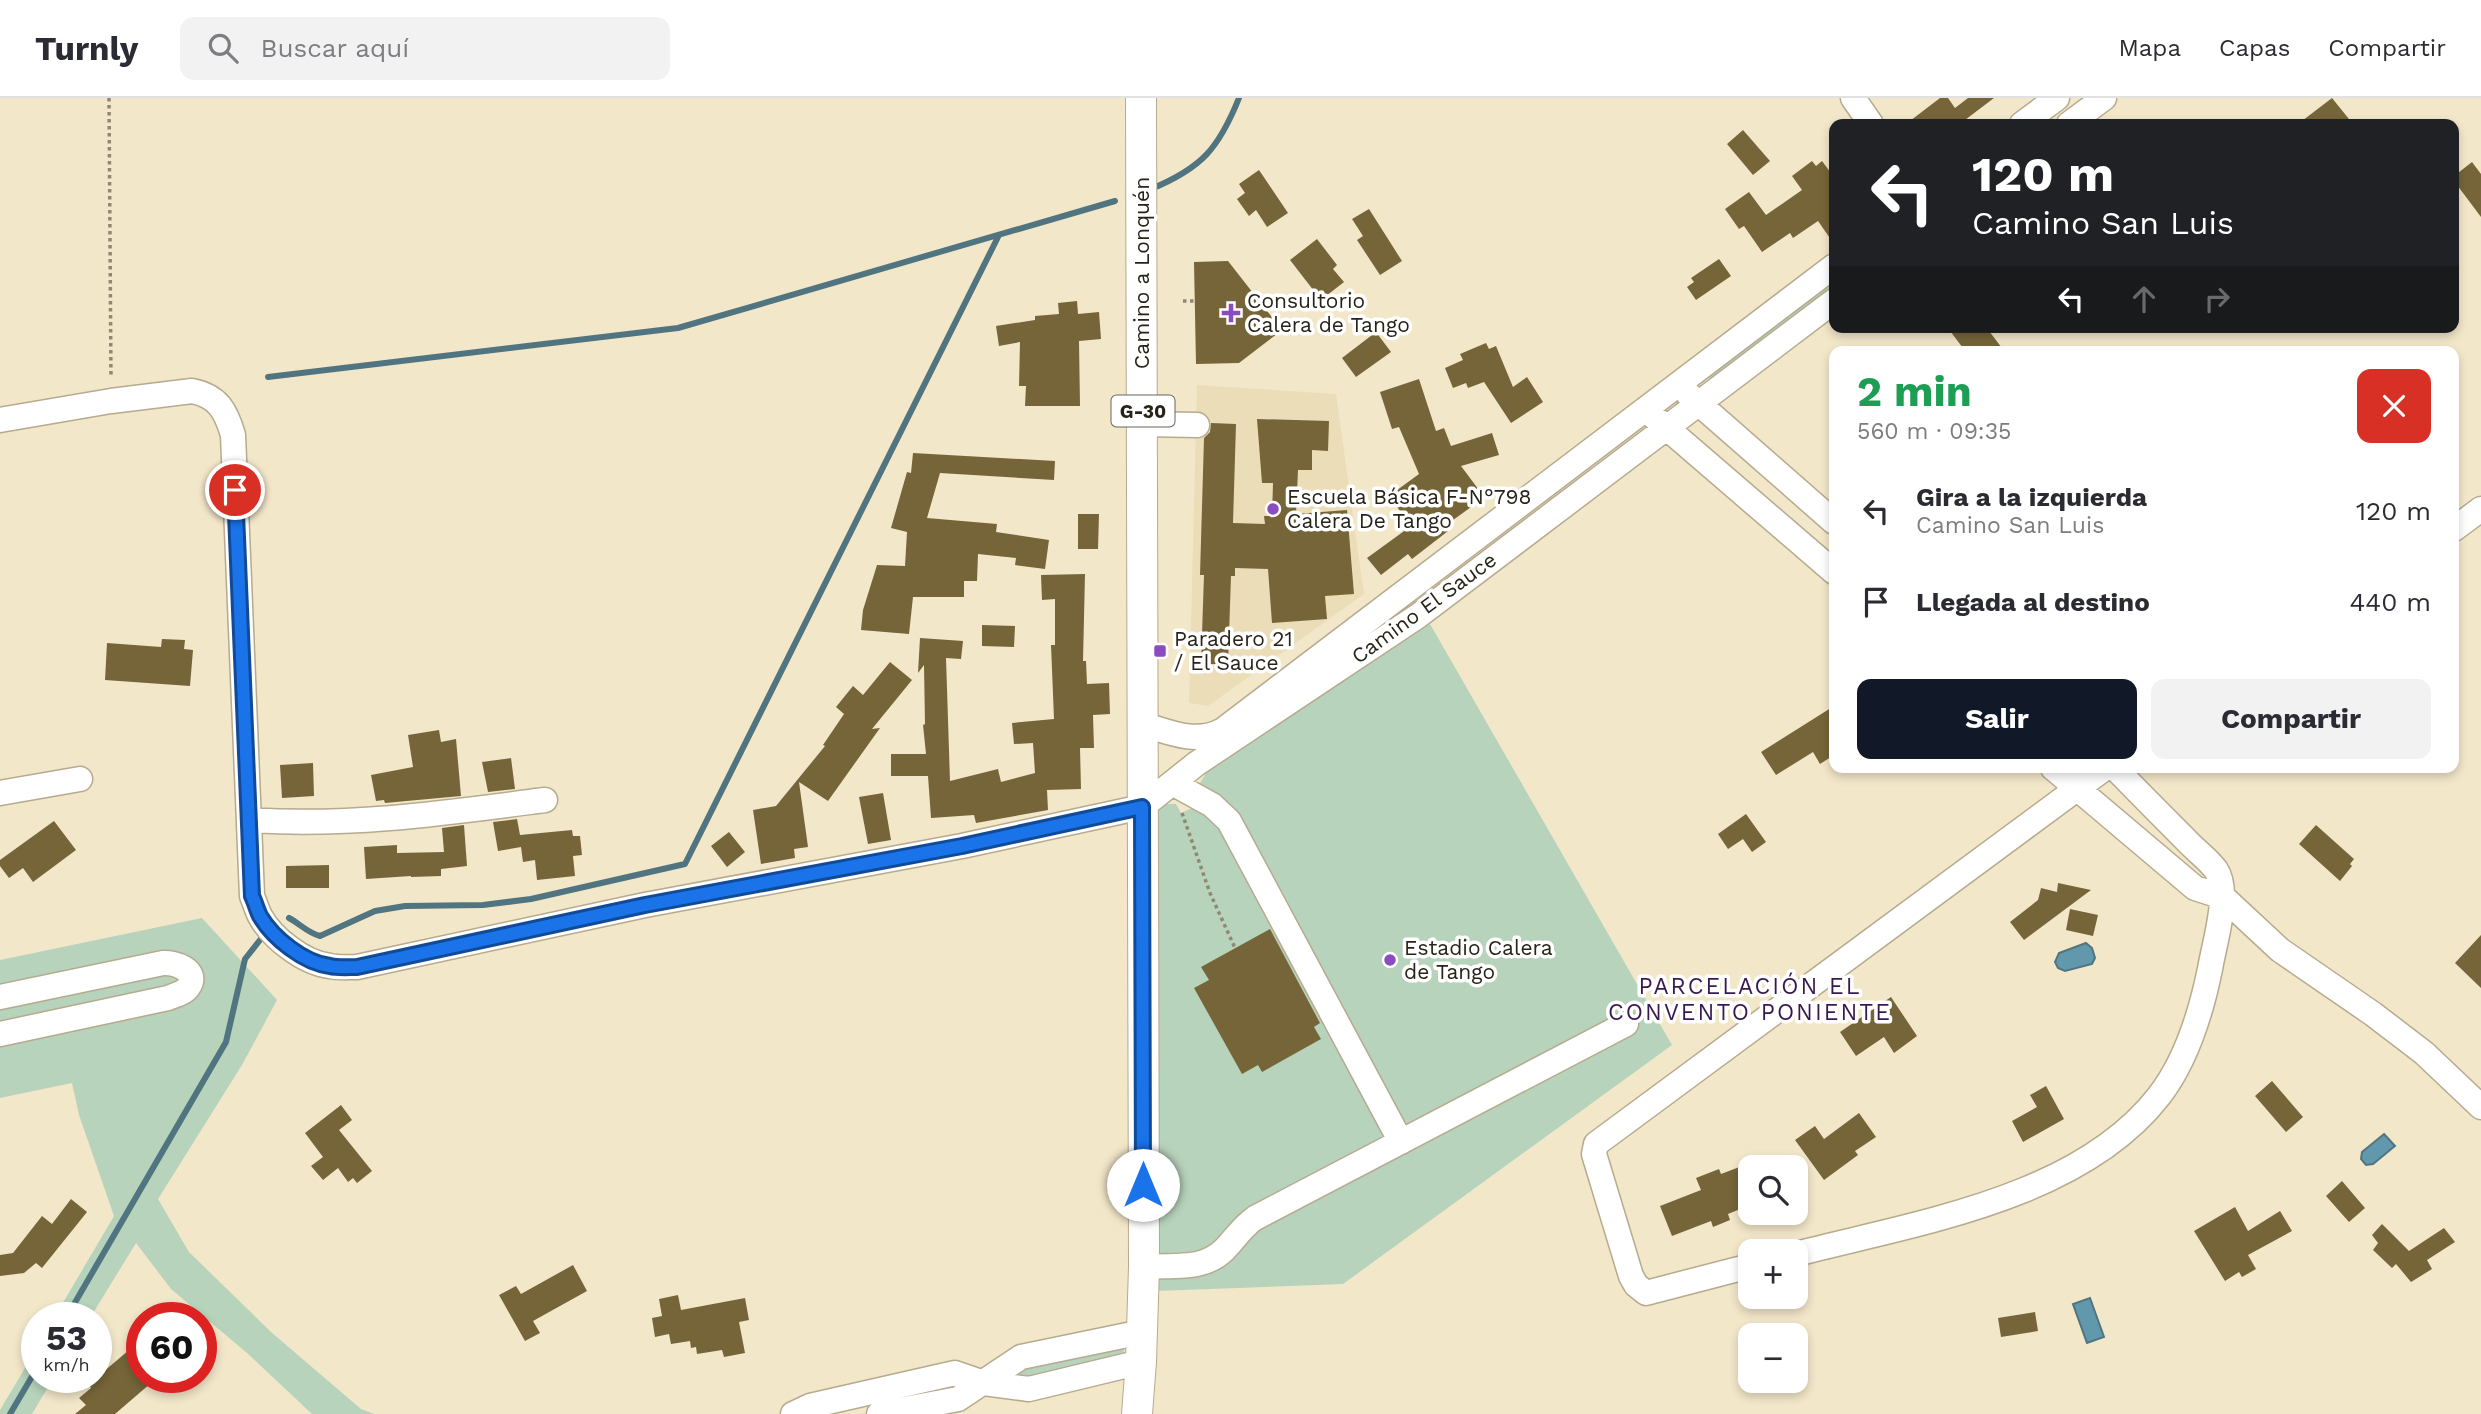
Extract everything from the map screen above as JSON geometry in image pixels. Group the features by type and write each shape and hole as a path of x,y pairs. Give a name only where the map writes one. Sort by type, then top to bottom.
{"main road":[{"name":"Camino a Lonquén","path":"1137,1414 1142,1362 1144,1267 1141,98"}],"street":[{"path":"1853,98 1868,119"},
{"path":"2029,119 2057,98"},
{"path":"2076,119 2104,98"},
{"name":"Camino El Sauce","path":"1192,738 1212,736 1223,730 1829,270"},
{"name":"Camino El Sauce","path":"1142,807 1196,764 1418,616 1829,304"},
{"path":"1676,384 1829,518"},
{"path":"0,421 111,401 192,391 215,399 228,417 233,435 252,896 261,917 272,932 310,960 328,966 357,967 645,905 962,846 1142,807"},
{"path":"1645,409 1829,568"},
{"path":"1143,424 1197,425"},
{"path":"2459,525 2481,509"},
{"path":"1142,723 1192,738 1196,749 1196,764"},
{"path":"2059,773 2195,888 2223,897 2280,950 2424,1053 2481,1107"},
{"path":"1738,1269 1646,1293 1639,1289 1631,1276 1623,1252 1594,1154 1595,1144 2099,773"},
{"path":"1808,1251 1977,1207 2051,1178 2094,1155 2131,1126 2160,1095 2180,1061 2196,1025 2223,897 2217,872 2120,773"},
{"path":"0,793 80,779"},
{"path":"1172,783 1212,805 1229,821 1401,1142"},
{"path":"249,820 298,824 418,817 545,800"},
{"path":"0,997 163,962 183,966 189,972 191,980 189,987 183,992 168,998 0,1034"},
{"path":"1144,1267 1191,1266 1209,1261 1225,1248 1243,1226 1255,1218 1626,1024"},
{"path":"879,1414 958,1399 1021,1357 1142,1332"},
{"path":"793,1414 810,1406 955,1373 984,1383 1028,1388 1142,1362"}],"path":[{"path":"109,98 111,401"},
{"path":"1183,301 1195,301"},
{"path":"1182,813 1210,893 1235,948"}],"shaded area":[{"name":"Escuela Básica F-N°798 Calera De Tango","path":"1197,385 1336,394 1364,594 1208,706 1189,703"}],"green space":[{"path":"1829,285 1829,298 1714,384 1708,376"},
{"name":"Estadio Calera de Tango","path":"1430,624 1672,1045 1343,1284 1156,1291 1155,817 1160,804 1176,804 1181,813 1194,807 1196,790 1206,773"},
{"path":"202,918 277,1000 242,1065 158,1199 189,1252 271,1332 361,1409 374,1414 312,1414 217,1328 217,1302 186,1302 171,1289 136,1243 100,1302 63,1302 114,1216 79,1115 72,1083 0,1098 0,960"},
{"path":"1122,1342 1126,1362 1027,1381 997,1379 1023,1362"},
{"path":"21,1375 21,1393 44,1393 32,1414 0,1414"}],"water":[{"path":"2086,943 2092,948 2095,958 2092,964 2065,971 2058,968 2055,962 2059,953"},
{"path":"2384,1134 2395,1146 2373,1164 2366,1165 2361,1159 2362,1152"},
{"path":"2090,1298 2104,1337 2087,1343 2073,1304"}],"building":[{"path":"1940,98 1948,98 1955,108 1968,98 1994,98 1966,119 1913,119"},
{"path":"2332,98 2349,119 2305,119"},
{"path":"1743,130 1770,161 1753,175 1727,144"},
{"path":"1812,161 1816,166 1822,161 1829,170 1829,237 1818,221 1793,238 1790,233 1762,252 1744,226 1739,229 1725,209 1749,192 1766,215 1802,190 1792,176"},
{"path":"2472,162 2481,174 2481,217 2459,188 2459,172"},
{"path":"1259,170 1288,213 1267,227 1256,210 1249,216 1237,199 1245,193 1239,184"},
{"path":"1369,209 1402,261 1380,275 1357,240 1363,236 1352,219"},
{"path":"1317,239 1337,265 1333,269 1344,282 1321,300 1290,260"},
{"path":"1719,259 1731,276 1696,300 1687,287 1694,282 1691,278"},
{"name":"Consultorio Calera de Tango","path":"1228,261 1282,330 1239,363 1196,364 1194,262"},
{"path":"1077,301 1078,314 1099,312 1101,339 1079,341 1080,406 1025,406 1026,386 1019,386 1020,342 999,346 996,326 1035,320 1035,316 1059,314 1058,303"},
{"path":"1376,332 1391,352 1356,377 1342,358"},
{"path":"1952,333 1991,333 2000,346 1961,346"},
{"path":"1486,343 1489,349 1496,346 1513,387 1527,377 1543,402 1511,423 1484,382 1468,388 1466,383 1453,388 1445,368 1463,360 1460,354"},
{"path":"1419,379 1436,431 1444,428 1451,446 1492,433 1499,455 1461,466 1479,490 1472,495 1478,502 1449,523 1452,528 1412,559 1408,554 1381,575 1367,558 1411,526 1389,496 1419,474 1399,427 1392,429 1380,392"},
{"path":"1257,419 1329,421 1328,451 1312,450 1312,470 1298,470 1296,514 1347,510 1354,594 1325,596 1327,619 1272,623 1268,569 1235,568 1235,576 1231,576 1228,664 1201,664 1204,575 1200,575 1204,438 1210,432 1211,423 1236,424 1233,523 1265,524 1264,516 1272,516 1273,483 1262,483"},
{"path":"913,453 1055,461 1054,480 940,473 927,518 997,524 996,532 1049,540 1045,569 1015,565 1016,558 978,554 977,581 964,581 964,597 913,597 909,634 861,630 863,610 877,565 905,566 907,532 891,528 907,472 911,473"},
{"path":"1078,514 1099,514 1098,549 1078,549"},
{"path":"1085,574 1083,661 1086,661 1087,684 1109,683 1110,714 1093,715 1094,748 1080,748 1081,789 1047,790 1048,810 976,823 974,815 931,818 928,776 891,776 891,754 926,754 923,725 924,665 918,673 920,638 963,641 961,659 946,658 950,781 998,769 1001,782 1035,773 1033,743 1014,744 1012,723 1054,719 1051,645 1055,645 1055,599 1042,600 1041,575"},
{"path":"982,625 1015,626 1014,647 982,646"},
{"path":"162,639 185,640 184,649 193,650 190,686 105,680 107,643 161,647"},
{"path":"890,662 912,680 872,729 880,728 828,801 799,782 808,847 794,849 795,858 761,864 753,810 776,806 825,746 823,745 844,714 836,707 853,686 863,695"},
{"path":"1829,709 1829,758 1820,764 1813,752 1776,775 1761,752"},
{"path":"439,730 441,742 456,739 461,796 385,803 384,800 376,801 371,775 413,767 408,735"},
{"path":"511,758 515,789 488,792 482,762"},
{"path":"313,763 314,796 282,798 280,765"},
{"path":"883,793 891,840 868,844 859,797"},
{"path":"1746,814 1766,842 1752,852 1743,839 1728,849 1718,834"},
{"path":"517,819 520,835 572,830 573,836 580,836 582,855 573,856 575,876 537,880 535,860 523,862 521,847 498,851 493,822"},
{"path":"54,821 76,850 33,882 23,868 9,878 0,866 0,860"},
{"path":"464,825 467,866 441,869 441,876 366,879 364,847 397,845 397,853 444,852 442,828"},
{"path":"2316,825 2354,859 2340,881 2299,844"},
{"path":"729,832 745,852 727,867 711,846"},
{"path":"329,865 329,888 286,888 286,866"},
{"path":"2058,883 2091,890 2024,940 2010,922 2038,900 2041,888 2057,892"},
{"path":"2070,909 2098,915 2093,936 2066,930"},
{"path":"1270,929 1320,1023 1314,1027 1321,1039 1262,1072 1258,1065 1242,1074 1194,988 1209,980 1201,967"},
{"path":"2481,935 2481,988 2455,963"},
{"path":"1891,997 1917,1036 1894,1053 1884,1037 1856,1056 1840,1032"},
{"path":"2272,1081 2303,1117 2286,1132 2255,1096"},
{"path":"2046,1086 2064,1119 2023,1142 2012,1121 2037,1107 2030,1095"},
{"path":"341,1105 352,1120 339,1130 372,1171 357,1183 353,1178 348,1182 338,1168 323,1180 311,1166 323,1157 305,1133"},
{"path":"1859,1113 1876,1137 1855,1151 1858,1155 1824,1180 1795,1140 1815,1126 1824,1139"},
{"path":"1738,1168 1738,1210 1728,1214 1730,1220 1713,1227 1711,1221 1672,1236 1660,1206 1701,1190 1696,1178 1719,1169 1721,1174"},
{"path":"2342,1181 2365,1208 2349,1222 2326,1196"},
{"path":"71,1199 87,1212 42,1268 36,1263 24,1273 0,1276 0,1255 13,1253 42,1216 52,1224"},
{"path":"2235,1207 2248,1231 2280,1211 2292,1231 2248,1255 2256,1269 2242,1277 2239,1272 2225,1281 2194,1231"},
{"path":"2382,1224 2409,1251 2444,1228 2455,1242 2427,1260 2432,1269 2411,1282 2396,1264 2392,1268 2373,1250 2378,1243 2372,1235"},
{"path":"573,1265 587,1291 533,1321 540,1333 525,1341 499,1295 516,1286 521,1294"},
{"path":"678,1295 681,1310 745,1298 749,1320 739,1322 745,1353 724,1357 722,1350 697,1354 696,1347 691,1348 690,1341 671,1344 669,1334 655,1337 652,1318 662,1316 659,1299"},
{"path":"2035,1312 2038,1331 2001,1337 1998,1318"},
{"path":"126,1353 126,1393 139,1393 115,1414 75,1414 86,1405 79,1398 85,1393 112,1393 112,1364"}],"waterway":[{"path":"1151,189 1183,173 1207,154 1224,130 1239,98"},
{"path":"268,377 678,328 1115,201"},
{"path":"289,918 320,936 375,911 405,906 483,905 531,899 685,864 998,237"},
{"path":"75,1302 226,1042 245,959 260,940"},
{"path":"10,1414 22,1393"}],"place":[{"name":"Consultorio Calera de Tango","path":"1231,313"},
{"name":"Escuela Básica F-N°798 Calera De Tango","path":"1273,509"},
{"name":"Paradero 21 / El Sauce","path":"1160,651"},
{"name":"Estadio Calera de Tango","path":"1390,960"}],"district":[{"name":"PARCELACIÓN EL CONVENTO PONIENTE","path":"1750,999"}],"route":[{"path":"235,490 252,896 261,917 272,932 288,946 310,960 328,966 357,967 645,905 962,846 1142,807 1143,1185"}]}
